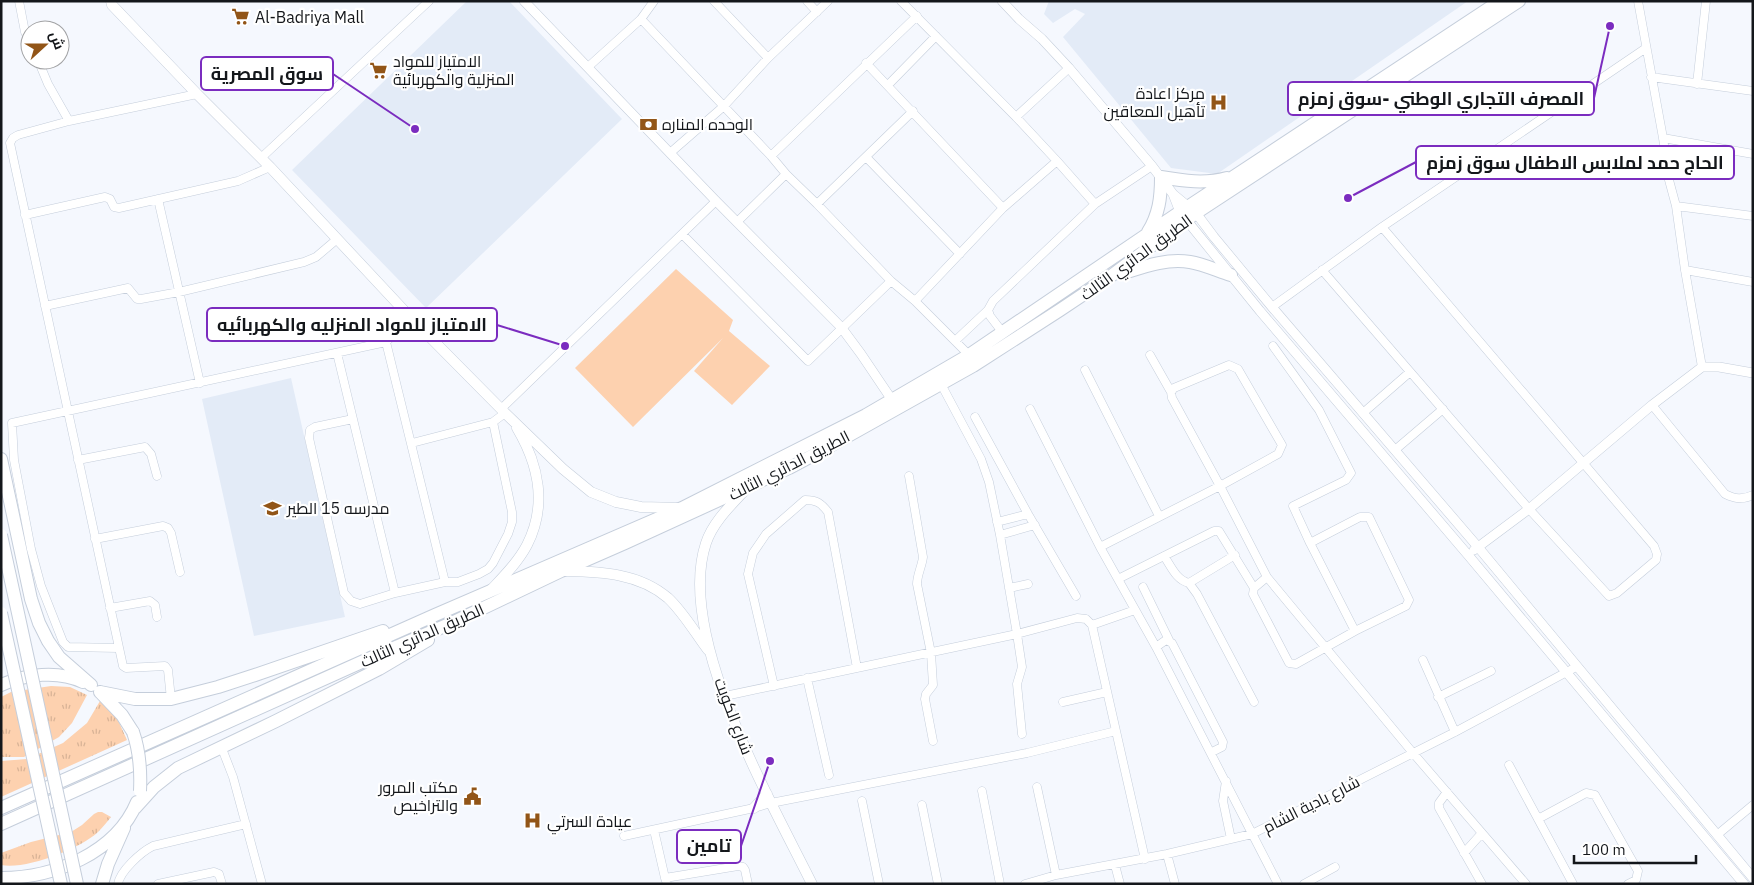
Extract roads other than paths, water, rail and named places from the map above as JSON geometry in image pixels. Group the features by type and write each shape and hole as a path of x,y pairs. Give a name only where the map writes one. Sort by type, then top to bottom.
{"highway":[{"name":"الطريق الدائري الثالث","path":"1,824 454,622 561,571 789,468 942,384 973,366 1111,276 1235,176 1500,1"},
{"name":"الطريق الدائري الثالث","path":"1,808 435,615 682,508 858,419 969,355 1145,236 1188,213 1519,1"},
{"path":"1145,236 1155,220 1160,205 1161,177 1197,182 1216,181 1235,176"},
{"path":"1111,276 1152,264 1176,261 1191,262 1231,275"},
{"path":"1,459 31,599 39,623 48,642 59,656 114,705 133,732 139,755 141,770 140,791 132,813 108,864 102,884"},
{"path":"1,535 77,884"},
{"path":"1,613 61,884"},
{"path":"1,685 30,676 49,674 77,679 96,689 135,699 172,698 218,687 354,640 435,615"},
{"path":"1,878 24,877 46,873 89,855 107,842 154,787 168,774 221,746 276,722 379,669 421,645 454,622"}],"main road":[{"path":"109,2 270,167 336,240 411,318 563,469 591,492 616,502 641,506 682,508"},
{"path":"490,591 516,562 527,545 534,528 539,504 538,484 534,466 527,446 513,421"},
{"name":"شارع الكويت","path":"750,485 727,509 712,529 706,542 700,566 699,591 702,615 711,655 741,740 812,884"},
{"name":"شارع الكويت","path":"561,571 616,574 653,587 668,598 682,613 711,655"},
{"path":"754,808 769,798"}],"street":[{"path":"19,1 23,20"},
{"path":"261,158 429,1"},
{"path":"524,1 716,201 841,327 862,354 892,400"},
{"path":"588,67 640,19 654,1"},
{"path":"714,1 768,58"},
{"path":"807,1 817,12"},
{"path":"670,153 724,106 768,58 828,1"},
{"path":"901,1 1016,117 1095,204"},
{"path":"1002,1 1069,68 1152,166 1188,213 1231,275 1744,884"},
{"path":"1638,1 1669,180 1676,206 1702,367"},
{"path":"1697,84 1706,1"},
{"path":"771,156 916,16"},
{"path":"640,19 786,174 891,280 969,355"},
{"path":"888,85 936,36"},
{"path":"1272,307 1382,227 1646,48"},
{"path":"866,63 1003,208"},
{"path":"1016,117 1069,68"},
{"path":"42,70 69,121"},
{"path":"1651,77 1753,92"},
{"path":"172,698 167,667 162,665 126,668 123,666 10,143 18,135 69,121 197,94"},
{"path":"817,204 913,111"},
{"path":"1663,138 1753,154"},
{"path":"866,157 960,254"},
{"path":"915,301 1003,208 1057,161"},
{"path":"955,341 988,310 993,301 1095,204 1152,166"},
{"path":"25,214 105,197 108,197 116,208 238,181 270,167"},
{"path":"737,222 786,174"},
{"path":"158,199 200,384"},
{"path":"412,443 493,422 716,201"},
{"path":"1676,206 1753,216"},
{"path":"1188,213 1214,237 1395,450 1753,878"},
{"path":"1322,270 1529,509 1609,596 1617,593 1656,560 1654,546 1382,227"},
{"path":"682,234 808,361 891,280"},
{"path":"45,306 128,288 141,300 179,292 304,262 320,254 336,240"},
{"path":"1685,270 1753,282"},
{"path":"988,310 990,316 1003,333"},
{"path":"118,648 68,647 65,645 41,586 31,549 14,460 11,425 14,422 200,384 386,342 411,318"},
{"path":"386,342 445,582"},
{"path":"1273,346 1319,410 1351,473 1346,480 1293,506 1355,631"},
{"path":"337,353 395,594"},
{"path":"1150,355 1267,577 1413,753 1526,884"},
{"path":"1100,547 1220,486 1278,454 1282,445 1238,369 1233,366 1229,365 1174,388 1171,392"},
{"path":"1468,555 1529,509 1652,405 1702,367 1753,373"},
{"path":"1085,370 1160,516"},
{"path":"1363,413 1410,372"},
{"path":"942,384 980,459 989,482 998,522 1022,667 1016,684 1022,734"},
{"path":"1652,405 1725,494 1740,499 1753,495"},
{"path":"1030,409 1100,547 1212,752 1278,884"},
{"path":"1395,450 1443,409"},
{"path":"975,417 1028,514 1076,596"},
{"path":"353,419 315,427 310,430 310,438 344,593 351,601 360,604 445,582 458,582 488,569 512,522 512,512 493,422"},
{"path":"78,460 145,447 151,454 157,476"},
{"path":"909,476 923,557 917,584 931,653 933,685 926,694 925,699 933,741"},
{"path":"774,686 748,574 753,553 766,534 805,500 814,500 821,504 828,512 857,668"},
{"path":"998,522 1028,514"},
{"path":"1267,577 1254,588 1253,594 1289,663 1296,664 1326,649 1355,631 1406,606 1409,600 1368,517 1360,517 1310,543"},
{"path":"95,539 163,526 171,532 180,572"},
{"path":"1000,535 1035,526"},
{"path":"1118,579 1214,530 1219,532 1254,588"},
{"path":"1189,583 1234,555"},
{"path":"1164,556 1177,577 1189,583 1197,594 1254,702"},
{"path":"1009,588 1028,584"},
{"path":"1143,587 1223,742 1222,747 1212,752"},
{"path":"110,608 150,601 155,605 157,617"},
{"path":"1092,625 1135,610"},
{"path":"725,696 1017,634 1077,618 1086,619 1092,625 1145,859"},
{"path":"1156,647 1169,640"},
{"path":"1423,660 1455,732"},
{"name":"شارع بادية الشام","path":"1025,884 1056,875 1145,859 1252,834 1455,732 1576,667"},
{"path":"1438,697 1491,671"},
{"path":"806,678 829,775"},
{"path":"1063,702 1107,692"},
{"path":"769,798 1027,753 1116,731"},
{"path":"221,746 233,777 262,884"},
{"path":"1642,762 1650,755"},
{"path":"1509,765 1574,884"},
{"path":"1226,781 1223,801 1231,839"},
{"path":"1037,787 1056,875"},
{"path":"982,791 1000,884"},
{"path":"1447,792 1439,803 1439,808 1482,884"},
{"path":"1538,819 1586,793 1595,794 1638,871 1636,880 1628,884"},
{"path":"862,801 879,884"},
{"path":"1717,835 1753,804"},
{"path":"922,805 938,884"},
{"path":"624,836 754,808"},
{"path":"118,884 123,872 143,852 153,846 246,824"},
{"path":"654,830 666,881 738,866 743,867 745,870 748,884"},
{"path":"1464,853 1482,832"},
{"path":"1167,854 1175,884"},
{"path":"1115,865 1120,884"},
{"path":"1304,884 1335,867"},
{"path":"158,884 214,872 219,874 222,884"}],"place":[{"name":"Al-Badriya Mall","path":"241,17"},
{"name":"المصرف التجاري الوطني -سوق زمزم","path":"1610,26"},
{"name":"الامتياز للمواد المنزلية والكهربائية","path":"379,70"},
{"name":"مركز اعادة تأهيل المعاقين","path":"1219,102"},
{"name":"الوحده المناره","path":"648,124"},
{"name":"سوق المصرية","path":"415,129"},
{"name":"الحاج حمد لملابس الاطفال سوق زمزم","path":"1348,198"},
{"name":"الامتياز للمواد المنزليه والكهربائيه","path":"565,346"},
{"name":"مدرسه 15 الطير","path":"273,508"},
{"name":"تامين","path":"770,761"},
{"name":"مكتب المرور والتراخيص","path":"472,796"},
{"name":"عيادة السرتي","path":"533,821"}]}
